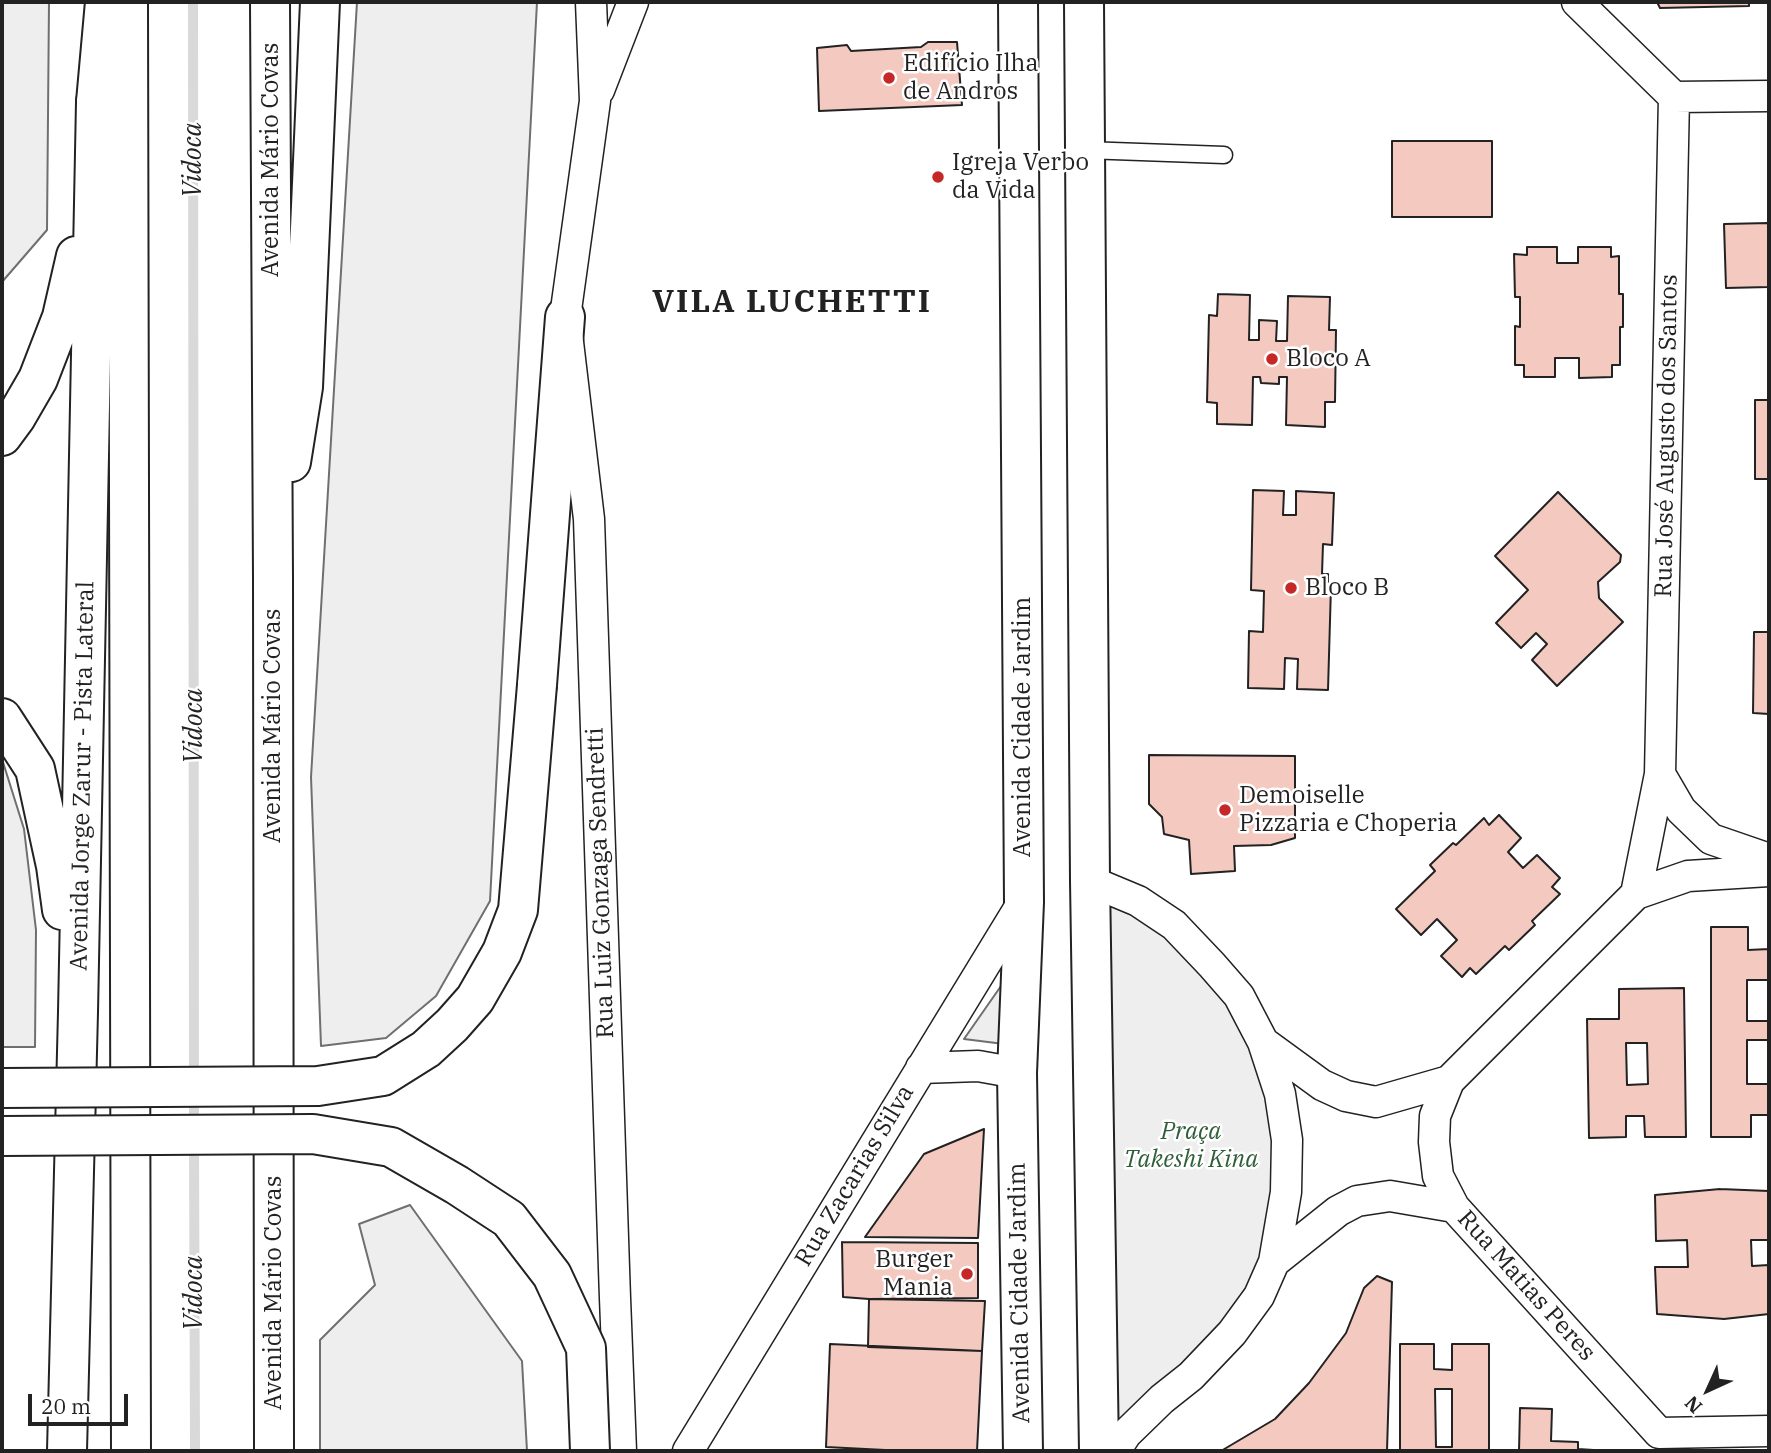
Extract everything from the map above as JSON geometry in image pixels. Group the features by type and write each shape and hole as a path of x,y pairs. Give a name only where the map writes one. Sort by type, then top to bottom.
{"main road":[{"path":"2,436 38,379 62,317 74,267 106,2"},
{"path":"128,2 131,1451"},
{"name":"Avenida Mário Covas","path":"270,2 274,1451"},
{"path":"273,578 303,387 320,2"},
{"name":"Avenida Cidade Jardim","path":"1018,2 1024,902 1017,1073 1023,1451"},
{"path":"1084,2 1090,881 1099,1451"},
{"name":"Avenida Jorge Zarur - Pista Lateral","path":"67,1451 96,102"},
{"path":"2,1088 318,1086 383,1076 426,1049 475,999 502,953 518,910 565,317"},
{"path":"2,718 35,769 56,866 78,1012"},
{"path":"2,1136 313,1134 391,1147 509,1219 552,1275 586,1348 590,1451"}],"street":[{"path":"591,2 595,101"},
{"path":"595,101 633,2"},
{"path":"1577,2 1675,97 1769,96"},
{"name":"Rua José Augusto dos Santos","path":"1636,894 1660,774 1675,97"},
{"name":"Rua Luiz Gonzaga Sendretti","path":"595,101 565,317 589,519 621,1451"},
{"path":"1660,774 1681,810 1711,839 1769,859"},
{"path":"1454,1207 1438,1176 1434,1142 1435,1116 1449,1081 1636,894 1688,876 1769,871"},
{"path":"1090,881 1138,901 1174,925 1239,996 1263,1042 1280,1094 1287,1140 1286,1192 1274,1262 1259,1296 1232,1333 1191,1376 1162,1399 1126,1434 1115,1451"},
{"name":"Rua Zacarias Silva","path":"688,1451 1024,902"},
{"path":"1263,1042 1322,1085 1346,1096 1376,1102 1449,1081"},
{"path":"921,1068 978,1066 1017,1073"},
{"name":"Rua Matias Peres","path":"1274,1262 1338,1211 1357,1201 1390,1196 1454,1207 1659,1442 1769,1431"}],"lane":[{"path":"1086,150 1224,155"}],"green space":[{"path":"2,2 49,2 47,230 2,282"},
{"path":"357,2 537,2 490,901 436,996 386,1038 321,1046 311,777"},
{"path":"2,759 24,829 36,930 35,1047 2,1047"},
{"name":"Praça Takeshi Kina","path":"1090,881 1212,965 1280,1094 1274,1262 1115,1451"},
{"path":"1008,976 1012,1045 964,1039"},
{"path":"410,1205 522,1361 527,1451 320,1451 320,1340 375,1285 359,1224"}],"building":[{"path":"1657,2 1749,2 1749,6 1660,8"},
{"name":"Edifício Ilha de Andros","path":"928,42 957,42 962,105 819,111 817,48 847,45 851,51 921,47"},
{"path":"1392,141 1492,141 1492,217 1392,217"},
{"path":"1769,223 1769,287 1726,288 1724,224"},
{"path":"1527,247 1557,247 1557,263 1578,263 1578,247 1611,247 1611,257 1619,256 1619,294 1623,294 1623,327 1620,327 1620,365 1612,365 1612,377 1579,378 1579,358 1555,358 1555,377 1524,377 1524,365 1515,365 1515,326 1520,327 1520,297 1515,297 1514,254 1527,255"},
{"name":"Bloco A","path":"1218,294 1250,295 1249,340 1259,340 1259,320 1277,321 1276,341 1287,341 1288,296 1330,297 1329,330 1336,330 1335,402 1325,402 1325,427 1286,425 1287,377 1279,377 1279,384 1261,383 1260,377 1253,377 1252,425 1217,424 1217,403 1207,402 1209,315 1217,316"},
{"path":"1755,400 1769,400 1769,479 1755,479"},
{"name":"Bloco B","path":"1253,490 1284,491 1283,515 1296,515 1296,491 1334,493 1332,545 1323,544 1322,574 1328,574 1328,586 1331,586 1328,690 1297,689 1298,659 1285,658 1284,689 1248,688 1249,631 1263,632 1264,591 1251,590"},
{"path":"1558,492 1621,555 1620,562 1598,582 1599,598 1623,622 1557,686 1532,660 1547,644 1536,633 1521,648 1496,623 1528,590 1495,556"},
{"path":"1754,632 1769,632 1769,714 1753,713"},
{"name":"Demoiselle Pizzaria e Choperia","path":"1149,755 1295,756 1295,838 1271,845 1234,846 1235,871 1191,874 1189,840 1164,834 1162,817 1149,804"},
{"path":"1499,815 1521,838 1508,852 1523,868 1537,855 1560,878 1552,887 1560,894 1532,921 1535,925 1509,950 1505,946 1476,974 1470,968 1462,977 1441,956 1457,940 1437,919 1421,935 1396,909 1435,871 1430,865 1453,843 1456,845 1484,818 1489,825"},
{"path":"1711,927 1748,927 1748,950 1769,949 1769,980 1747,980 1747,1021 1769,1021 1769,1115 1751,1115 1751,1137 1711,1137","holes":["1747,1040 1768,1040 1768,1084 1747,1084"]},
{"path":"1684,988 1686,1137 1645,1137 1644,1116 1626,1116 1626,1137 1589,1138 1587,1019 1619,1019 1619,989","holes":["1626,1043 1647,1043 1648,1084 1627,1085"]},
{"path":"984,1129 978,1238 865,1237 924,1154"},
{"path":"1720,1189 1769,1191 1769,1240 1751,1240 1752,1266 1769,1265 1769,1314 1724,1319 1657,1314 1655,1267 1688,1267 1687,1240 1656,1241 1655,1195"},
{"path":"842,1242 978,1243 978,1298 843,1297"},
{"path":"1377,1276 1392,1282 1387,1451 1221,1451 1275,1419 1309,1383 1346,1333 1364,1288"},
{"path":"869,1299 985,1301 982,1351 868,1347"},
{"path":"830,1344 982,1351 977,1451 826,1447"},
{"path":"1400,1344 1434,1344 1434,1369 1452,1370 1452,1344 1489,1344 1489,1451 1400,1451","holes":["1435,1389 1452,1389 1452,1447 1436,1447"]},
{"path":"1520,1408 1552,1409 1551,1441 1578,1442 1578,1449 1609,1451 1519,1451"}],"waterway":[{"name":"Vidoca","path":"193,2 194,1079"},
{"name":"Vidoca","path":"194,1094 194,1128"},
{"name":"Vidoca","path":"194,1143 195,1451"}],"place":[{"name":"Edifício Ilha de Andros","path":"889,78"},
{"name":"Igreja Verbo da Vida","path":"938,177"},
{"name":"Bloco A","path":"1272,359"},
{"name":"Bloco B","path":"1291,588"},
{"name":"Demoiselle Pizzaria e Choperia","path":"1225,810"},
{"name":"Burger Mania","path":"967,1274"}],"district":[{"name":"VILA LUCHETTI","path":"792,303"}]}
